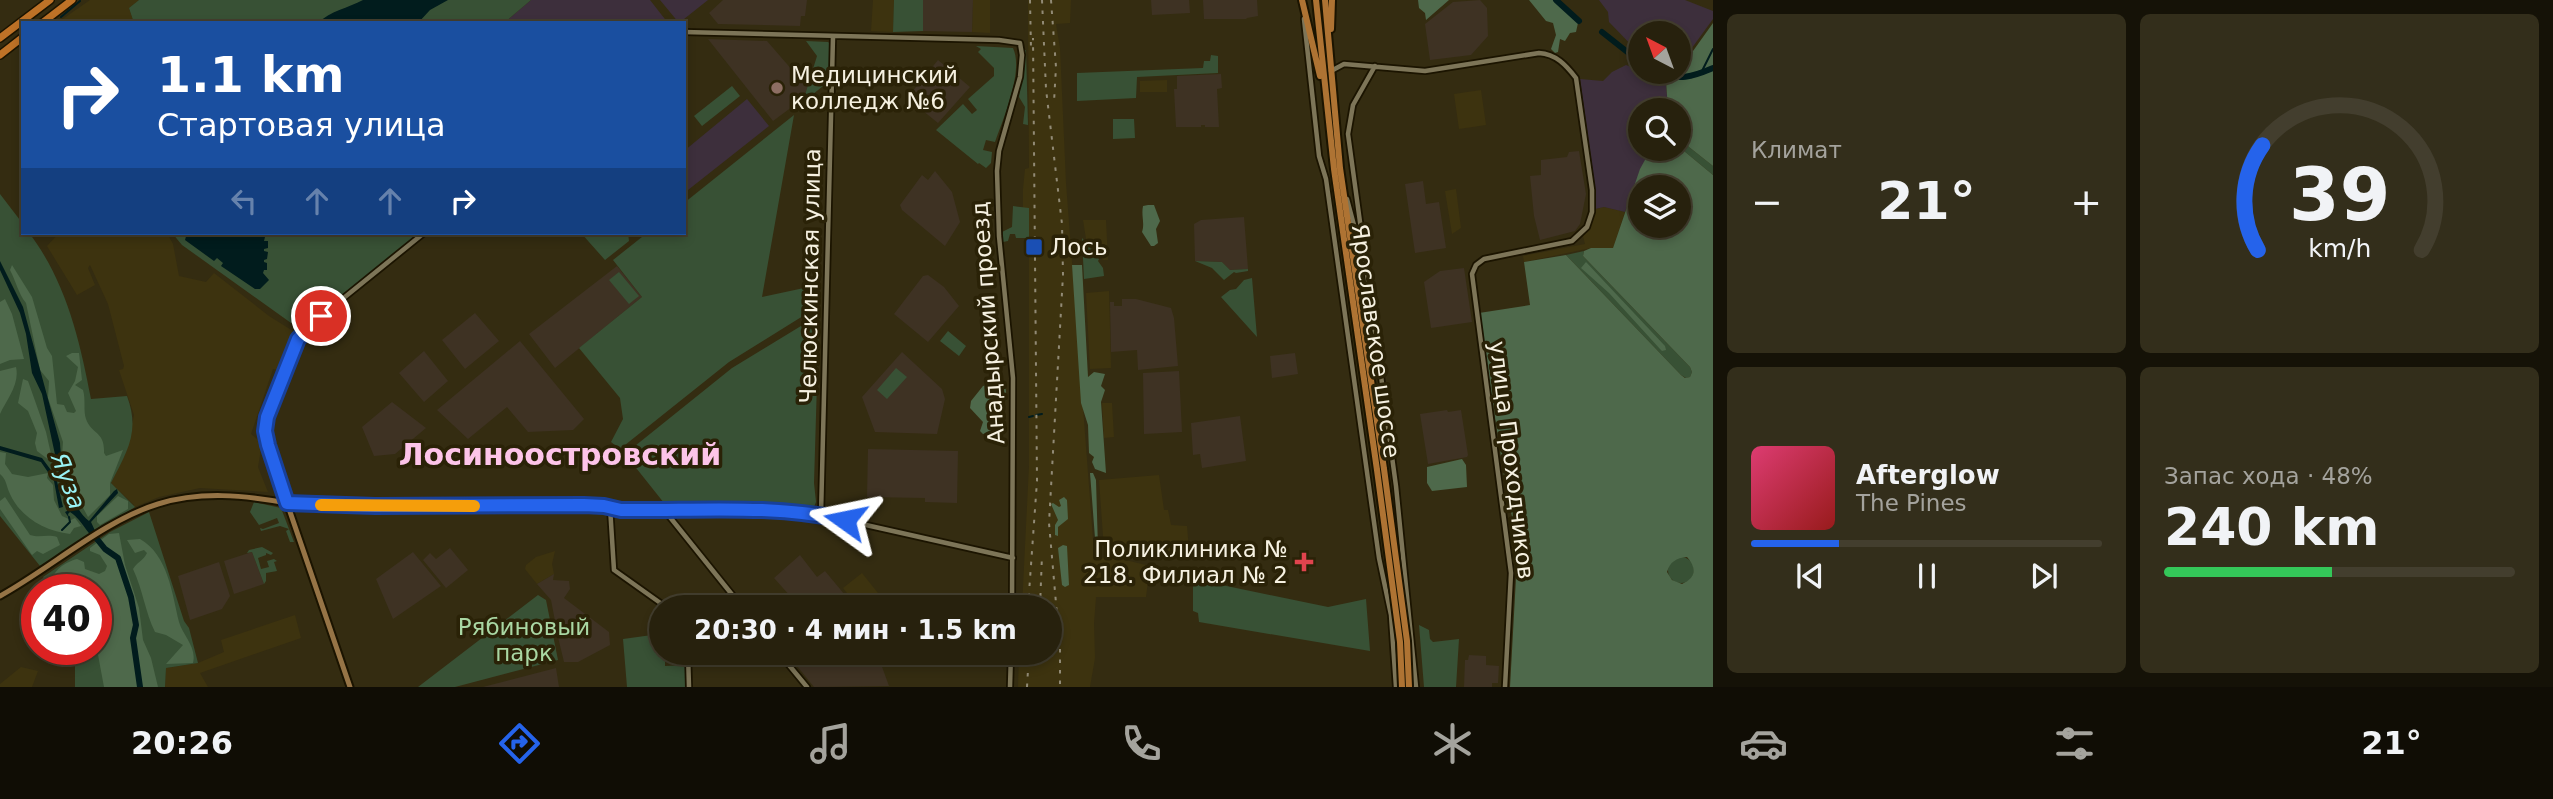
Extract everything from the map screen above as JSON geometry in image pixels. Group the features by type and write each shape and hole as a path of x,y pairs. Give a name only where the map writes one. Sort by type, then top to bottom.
{"highway":[{"path":"22,21 50,0"},
{"path":"45,21 72,0"},
{"path":"0,38 21,22"},
{"path":"0,55 21,39"}],"main road":[{"path":"1302,0 1326,98"},
{"name":"Ярославское шоссе","path":"1316,0 1326,98 1407,641 1409,687"},
{"name":"Ярославское шоссе","path":"1325,0 1343,190 1380,469 1400,642 1402,687"},
{"path":"1329,52 1332,3"},
{"path":"0,596 144,509 185,498 225,495 287,503 350,687"}],"street":[{"path":"1304,12 1319,156 1326,179 1379,558 1391,615 1396,687"},
{"path":"686,32 833,37"},
{"name":"Анадырский проезд","path":"833,37 1017,41 1022,48 1020,77 999,150 997,200 999,246 1013,376 1012,595"},
{"name":"Челюскинская улица","path":"821,515 833,37"},
{"path":"1329,52 1344,64"},
{"name":"улица Проходчиков","path":"1375,66 1425,71 1539,53 1549,54 1565,65 1576,78 1593,202 1587,227 1572,241 1484,259 1475,265 1472,279 1511,573 1505,687"},
{"path":"1331,71 1344,64 1375,66 1353,106 1348,134 1396,486 1416,687"},
{"path":"1343,190 1368,272"},
{"path":"422,235 309,326 298,339 270,408 266,425 268,445 287,503 360,506 584,505 621,510 780,511 821,515 1013,558"},
{"path":"610,508 614,570 649,595"},
{"path":"665,510 732,595"},
{"path":"1391,615 1399,604 1410,612"},
{"path":"688,665 689,687"},
{"path":"789,665 807,687"},
{"path":"1010,687 1011,665"}],"shaded area":[{"path":"90,0 139,0 129,8 133,21 60,21"},
{"path":"531,0 650,0 666,21 506,21"},
{"path":"660,0 708,0 682,21 677,21"},
{"path":"723,0 807,0 805,16 801,16 800,26 718,24 709,13"},
{"path":"873,0 894,0 893,32 871,31"},
{"path":"923,0 973,0 972,32 923,31"},
{"path":"973,0 990,0 990,33 972,32"},
{"path":"1028,0 1071,0 1070,23 1056,24 1060,48 1066,183 1094,552 1100,559 1109,556 1150,566 1146,597 1096,597 1095,658 1090,687 1018,687 1019,665 1062,665 1062,595 1023,595 1029,466 1029,208 1023,208 1023,189 1025,169 1029,168"},
{"path":"1151,0 1189,0 1190,13 1152,15"},
{"path":"1203,0 1257,0 1258,16 1246,19 1204,19"},
{"path":"1480,0 1487,8 1488,36 1471,55 1430,60 1425,24 1453,2"},
{"path":"1599,0 1685,0 1713,11 1713,19 1691,49 1691,21 1628,21 1628,42 1609,22 1608,12"},
{"name":"Медицинский колледж №6","path":"708,39 767,41 793,71 811,76 804,98 773,121"},
{"path":"938,60 970,87 938,123 907,98"},
{"path":"1626,65 1628,84 1666,84 1667,98 1628,98 1628,161 1645,161 1639,175 1628,175 1628,204 1625,212 1604,207 1595,209 1595,187 1580,79 1603,81 1612,72"},
{"path":"1221,74 1222,88 1217,89 1219,127 1176,127 1174,89 1177,89 1177,76"},
{"path":"1167,80 1167,92 1140,92 1140,81"},
{"path":"1481,90 1486,125 1459,129 1454,94"},
{"path":"747,99 769,126 688,190 686,149"},
{"path":"1579,151 1586,194 1580,224 1575,231 1540,240 1534,216 1530,176 1541,175 1541,160 1567,157 1569,152"},
{"path":"935,171 952,192 960,222 945,246 902,210 900,205 922,175 928,180"},
{"path":"1423,181 1426,204 1439,202 1446,248 1415,253 1405,184"},
{"path":"1456,189 1461,228 1452,234 1445,191"},
{"path":"1604,207 1625,212 1613,248 1591,248 1524,262 1523,256 1585,244 1583,236 1588,231 1595,209"},
{"path":"1244,217 1248,269 1230,270 1222,262 1195,261 1194,224 1201,220"},
{"path":"1083,220 1106,220 1108,260 1103,260 1086,239"},
{"path":"57,235 168,235 173,244 179,276 206,282 214,273 269,316 293,331 279,370 273,369 251,434 262,443 258,467 268,492 200,488 159,497 132,508 134,505 111,483 126,452 134,415 119,370 124,366 108,304 90,265 88,268 95,285 77,295 47,246"},
{"path":"617,266 642,297 555,368 529,334"},
{"path":"1464,268 1472,322 1431,328 1424,282 1440,271"},
{"path":"928,275 944,287 959,306 928,342 894,314 923,276"},
{"path":"1109,291 1111,368 1090,369 1086,293"},
{"path":"1122,299 1136,299 1171,308 1178,366 1138,370 1137,350 1111,352 1110,302 1114,302 1114,306 1122,306"},
{"path":"475,313 499,341 465,369 442,340"},
{"path":"520,341 584,419 573,430 528,432 507,407 468,439 437,410"},
{"path":"424,351 448,381 424,402 399,373"},
{"path":"902,352 942,389 945,399 937,434 875,432 862,397"},
{"path":"1295,353 1298,374 1272,378 1270,356"},
{"path":"1179,371 1182,432 1144,434 1143,373"},
{"path":"392,402 426,428 395,454 374,456 362,427"},
{"path":"1102,403 1112,403 1114,437 1104,438"},
{"path":"1461,410 1468,455 1428,464 1420,414"},
{"path":"1240,416 1246,461 1202,468 1200,454 1193,455 1191,423"},
{"path":"868,449 958,451 957,503 925,502 925,498 867,497"},
{"path":"1159,475 1164,510 1168,510 1171,525 1187,526 1189,549 1139,555 1104,550 1099,480"},
{"path":"450,548 468,570 446,588 423,560 430,553 436,559"},
{"path":"555,551 552,564 554,574 537,584 525,569 526,565 536,557"},
{"path":"252,552 264,584 234,594 224,561"},
{"path":"413,552 441,586 393,619 376,579"},
{"path":"800,555 817,577 825,571 845,595 789,595 774,578"},
{"path":"219,562 230,596 222,609 190,620 178,576"},
{"path":"862,573 880,595 849,595 843,588"},
{"path":"554,574 553,580 569,581 570,589 564,598 609,632 610,645 578,662 564,662 556,629 559,627 558,622 555,621 551,600 537,584"},
{"path":"295,615 301,638 200,673 208,687 165,687 166,668 198,663 224,652 221,640"},
{"path":"1469,655 1486,656 1486,665 1499,666 1498,683 1492,683 1492,687 1464,687 1465,660 1468,660"},
{"path":"881,665 889,686 814,687 797,666"},
{"path":"21,667 38,671 32,687 0,687 0,684"},
{"path":"556,668 559,687 483,687"}],"green space":[{"path":"139,0 531,0 506,21 133,21 129,8"},
{"path":"894,0 923,0 923,31 893,32"},
{"path":"1418,0 1449,0 1426,20"},
{"path":"1529,0 1554,0 1578,23 1576,32 1570,33 1565,41 1560,39 1558,52 1555,53 1551,49 1556,35 1553,23 1546,21"},
{"path":"1713,23 1713,166 1691,149 1691,98 1667,98 1666,84 1691,84 1691,54"},
{"path":"806,41 831,44 828,82 807,99 804,98 817,56"},
{"path":"976,46 1013,48 1016,58 1014,82 1003,121 995,142 986,140 983,150 992,152 991,163 986,168 936,130 963,104 972,114 977,110 968,99 994,76 994,68 978,52 981,49"},
{"path":"1025,50 1028,125 1023,124 1025,107 1019,97"},
{"path":"1211,55 1218,56 1218,73 1137,77 1136,98 1077,101 1077,73 1203,68 1204,61 1210,61"},
{"path":"732,86 740,96 702,126 694,116"},
{"path":"794,115 762,297 818,285 819,306 729,362 620,449 611,442 623,419 620,398 579,348 642,297 613,260 644,235 686,235 686,201"},
{"path":"1113,119 1134,119 1135,138 1113,139"},
{"path":"1691,149 1713,166 1713,175 1691,157"},
{"path":"1691,157 1713,175 1713,687 1510,687 1518,541 1507,496 1479,313 1530,305 1524,262 1566,255 1681,375 1690,377 1690,367 1583,256 1584,251 1591,248 1613,248 1628,204 1628,238 1691,238 1691,175 1638,175 1644,161 1691,161","holes":["1687,557 1692,565 1692,576 1682,584 1672,580 1667,572 1674,561 1680,558"]},
{"path":"0,194 21,221 21,235 30,235 62,291 82,355 91,399 127,396 131,408 132,430 127,450 111,483 135,507 40,566 0,516"},
{"path":"1154,205 1160,221 1156,229 1158,243 1154,246 1151,246 1142,232 1143,206"},
{"path":"1013,206 1029,208 1029,238 1016,238 1015,234 1010,234 1008,241 1003,242 1002,232 1012,227"},
{"path":"174,235 417,235 298,328 182,245"},
{"path":"583,235 628,235 629,241 605,260"},
{"path":"1082,238 1099,259 1104,276 1084,279"},
{"path":"1584,251 1583,256 1690,367 1690,377 1681,375 1566,255"},
{"path":"1195,261 1222,262 1230,270 1248,271 1234,272 1224,280 1212,268"},
{"path":"1586,262 1666,350 1662,351 1609,293 1581,268"},
{"path":"12,265 32,297 47,348 52,356 57,404 64,405 67,412 76,411 68,393 75,381 78,367 66,356 79,353 82,380 75,385 83,390 86,419 100,437 106,456 123,450 110,483 110,495 88,517 69,482 62,456 63,442 48,398 49,381 40,370 26,303 10,270"},
{"path":"1072,265 1082,265 1088,377 1094,372 1105,374 1101,386 1105,390 1101,402 1106,473 1095,469 1092,462 1094,457 1089,453 1088,425 1081,403"},
{"path":"619,272 639,296 629,304 609,280"},
{"path":"1252,278 1257,337 1221,297 1236,289 1244,280"},
{"path":"5,299 12,314 24,359 0,364 0,302"},
{"path":"819,315 814,507 735,501 664,503 625,454 732,368"},
{"path":"948,331 966,346 959,356 940,341"},
{"path":"16,367 15,385 0,414 0,371"},
{"path":"896,368 907,377 887,399 877,390"},
{"path":"23,379 28,381 46,432 53,463 37,451 37,433 28,411 18,403"},
{"path":"1000,382 1005,384 1007,400 998,405 999,422 992,432 983,434 980,431 983,422 970,408 971,401 983,386"},
{"path":"0,452 6,453 5,464 12,474 28,477 48,473 47,478 53,485 54,500 62,516 71,520 75,518 81,526 74,528 70,534 61,532 35,522 20,510 0,474"},
{"path":"1462,459 1466,465 1467,487 1432,491 1427,483 1427,467"},
{"path":"1090,473 1093,473 1096,480 1098,548 1102,552 1096,551"},
{"path":"118,496 128,501 128,509 100,525 97,516"},
{"path":"5,497 30,535 57,537 60,545 43,554 37,551 32,555 0,509 0,501"},
{"path":"1064,497 1067,500 1068,519 1058,527 1058,536 1055,535 1055,525 1058,520 1051,504 1061,506 1059,500"},
{"path":"254,502 281,508 294,542 290,542 286,531 289,529 280,526 261,531 260,528 279,523 277,518 259,525 250,512"},
{"path":"149,512 184,621 189,628 198,663 166,668 165,687 75,687 75,665 112,665 112,574 47,574 110,532"},
{"path":"119,533 125,565 139,608 143,640 151,658 158,687 104,687 100,665 112,665 112,574 99,574 105,571 107,566 100,555 90,551 90,548 109,534"},
{"path":"140,539 157,555 163,565 179,622 193,652 193,663 166,664 183,645 155,632 133,569 147,553 144,550 135,553 127,540"},
{"path":"1067,546 1069,585 1065,587 1062,585 1058,548"},
{"path":"262,547 273,553 266,553 258,558 261,569 269,567 267,561 277,561 274,562 277,571 266,573 264,584 252,552 247,553"},
{"path":"1681,557 1690,561 1694,570 1690,579 1681,583 1672,579 1668,570 1672,561"},
{"path":"77,559 84,562 85,569 99,574 54,574 60,567"},
{"path":"1193,579 1328,607 1366,599 1370,651 1199,622 1198,613 1193,611"},
{"name":"Рябиновый парк","path":"538,595 546,600 558,660 455,687 418,687"},
{"path":"1419,625 1429,630 1433,642 1459,639 1456,687 1424,687"},
{"path":"649,635 649,665 687,665 688,687 627,687 623,639"}],"water":[{"path":"363,0 448,0 430,10 420,21 320,21"},
{"path":"186,235 266,235 264,241 268,241 268,248 264,251 268,252 264,262 267,263 267,270 263,273 269,280 260,289 255,289 221,266 223,263 217,258 214,261 185,240"},
{"path":"0,261 23,307 60,443 62,463 77,506 89,521 117,489 118,493 91,522 102,546 75,516 70,512 69,518 65,512 73,508 59,473 42,394 32,373 20,313 0,270"},
{"path":"0,446 42,458 56,477 63,507 59,508 54,481 41,462 0,450"}],"waterway":[{"path":"1556,0 1579,21"},
{"path":"61,17 80,1"},
{"path":"1602,32 1628,53"},
{"path":"1701,73 1713,49"},
{"path":"1691,76 1713,68"},
{"path":"1036,415 1042,414"},
{"path":"1029,417 1033,416"},
{"path":"62,530 70,522 69,517"},
{"name":"Яуза","path":"97,539 118,558 131,597 136,625 133,638 140,687"}],"railway":[{"path":"1030,0 1031,49"},
{"path":"1042,0 1046,89 1062,224 1063,275 1049,523 1060,649 1060,687"},
{"path":"1051,0 1056,67 1054,102"},
{"path":"1029,595 1037,481 1033,38"},
{"path":"1040,595 1042,555"},
{"path":"1027,687 1028,665"}],"slow traffic":[{"path":"321,505 474,506"}],"place":[{"name":"Медицинский колледж №6","path":"777,88"},
{"name":"Лось","path":"1034,247"},
{"name":"Поликлиника № 218. Филиал № 2","path":"1304,562"}],"district":[{"name":"Лосиноостровский","path":"560,455"}],"route":[{"path":"321,316 298,339 267,417 265,431 268,445 287,503 375,506 584,505 621,510 800,512 845,520"}]}
